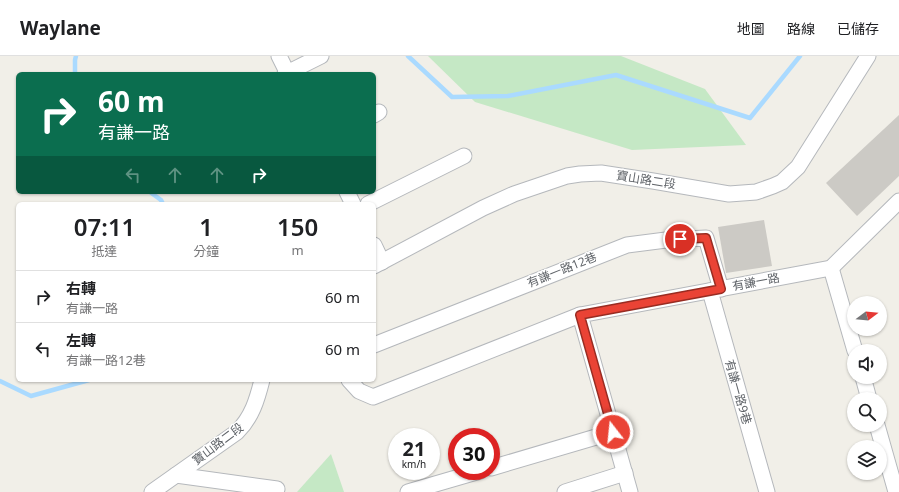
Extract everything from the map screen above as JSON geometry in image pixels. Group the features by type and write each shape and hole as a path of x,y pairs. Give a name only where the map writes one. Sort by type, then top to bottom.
{"street":[{"path":"279,56 286,72"},
{"path":"291,72 321,56"},
{"name":"寶山路二段","path":"378,264 483,208 514,194 567,176 601,173 729,194 756,192 773,186 782,182 798,167 868,56"},
{"path":"372,202 464,156"},
{"path":"853,344 831,268 899,201"},
{"name":"有謙一路12巷","path":"376,344 626,245 666,240 706,238 715,290"},
{"name":"有謙一路","path":"580,315 831,268"},
{"name":"有謙一路9巷","path":"715,290 767,492"},
{"path":"351,382 359,391 373,397 580,315 630,492"},
{"name":"寶山路二段","path":"152,492 237,432 245,424 256,404 262,382"},
{"path":"500,465 613,432"},
{"path":"879,432 896,492"},
{"path":"565,492 625,473"},
{"path":"176,475 277,488"},
{"path":"408,492 449,480"}],"green space":[{"path":"428,56 621,56 705,89 746,145 632,150 475,102"},
{"path":"331,454 344,492 297,492"}],"building":[{"path":"899,115 899,176 857,216 826,183"},
{"path":"764,220 772,266 726,273 718,227"}],"waterway":[{"path":"75,72 76,56"},
{"path":"408,56 452,97 508,96 616,75 750,118 800,56"},
{"path":"153,194 162,202"},
{"path":"0,381 31,396 82,382"}],"route":[{"path":"613,432 580,315 721,289 706,238 680,239"}]}
